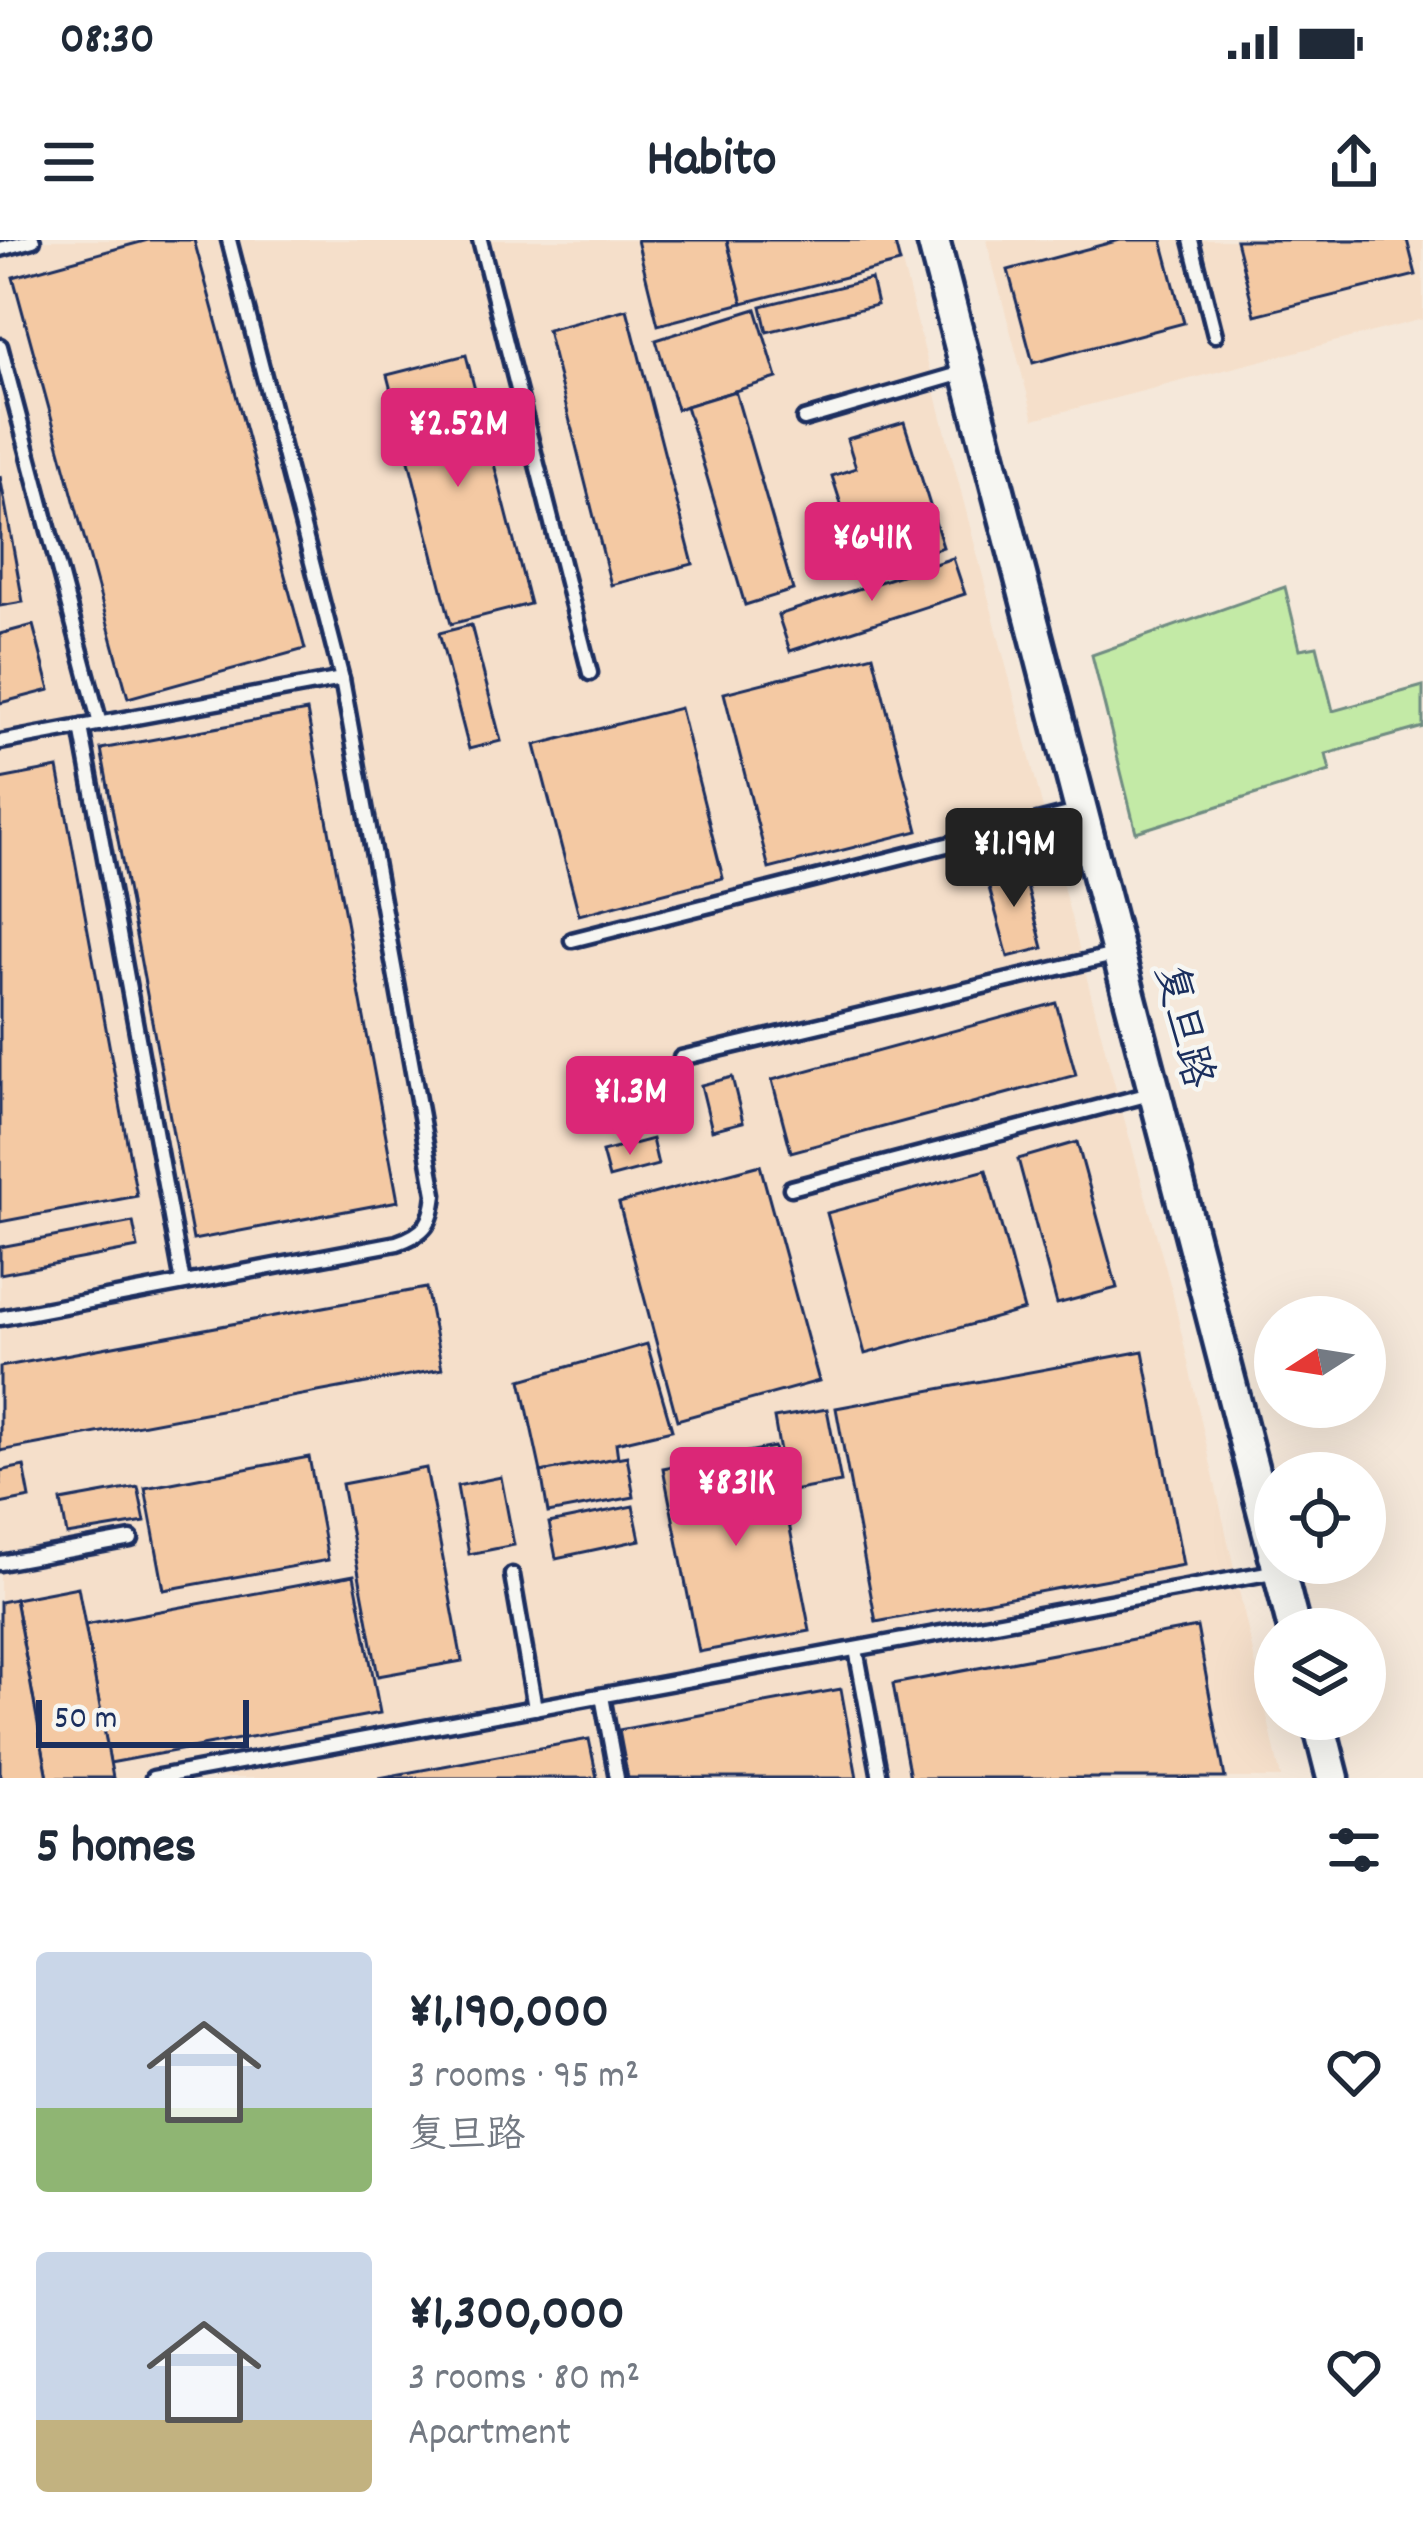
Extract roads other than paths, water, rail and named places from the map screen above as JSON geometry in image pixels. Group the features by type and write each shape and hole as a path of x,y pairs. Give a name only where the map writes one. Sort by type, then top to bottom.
{"street":[{"name":"复旦路","path":"933,240 1254,1475"},
{"path":"1324,1740 1334,1778"}],"lane":[{"path":"0,249 33,240"},
{"path":"0,1318 398,1243 415,1237 434,1211 435,1194 342,679 229,240"},
{"path":"480,240 590,673"},
{"path":"1191,240 1215,335"},
{"path":"0,346 100,724"},
{"path":"804,419 967,372"},
{"path":"0,742 342,679"},
{"path":"81,727 183,1283"},
{"path":"572,940 1081,811"},
{"path":"681,1058 1118,954"},
{"path":"791,1188 1154,1093"},
{"path":"0,1563 131,1539"},
{"path":"153,1778 856,1648 1254,1568"},
{"path":"512,1575 535,1708"},
{"path":"856,1648 880,1778"},
{"path":"602,1696 616,1778"}]}
